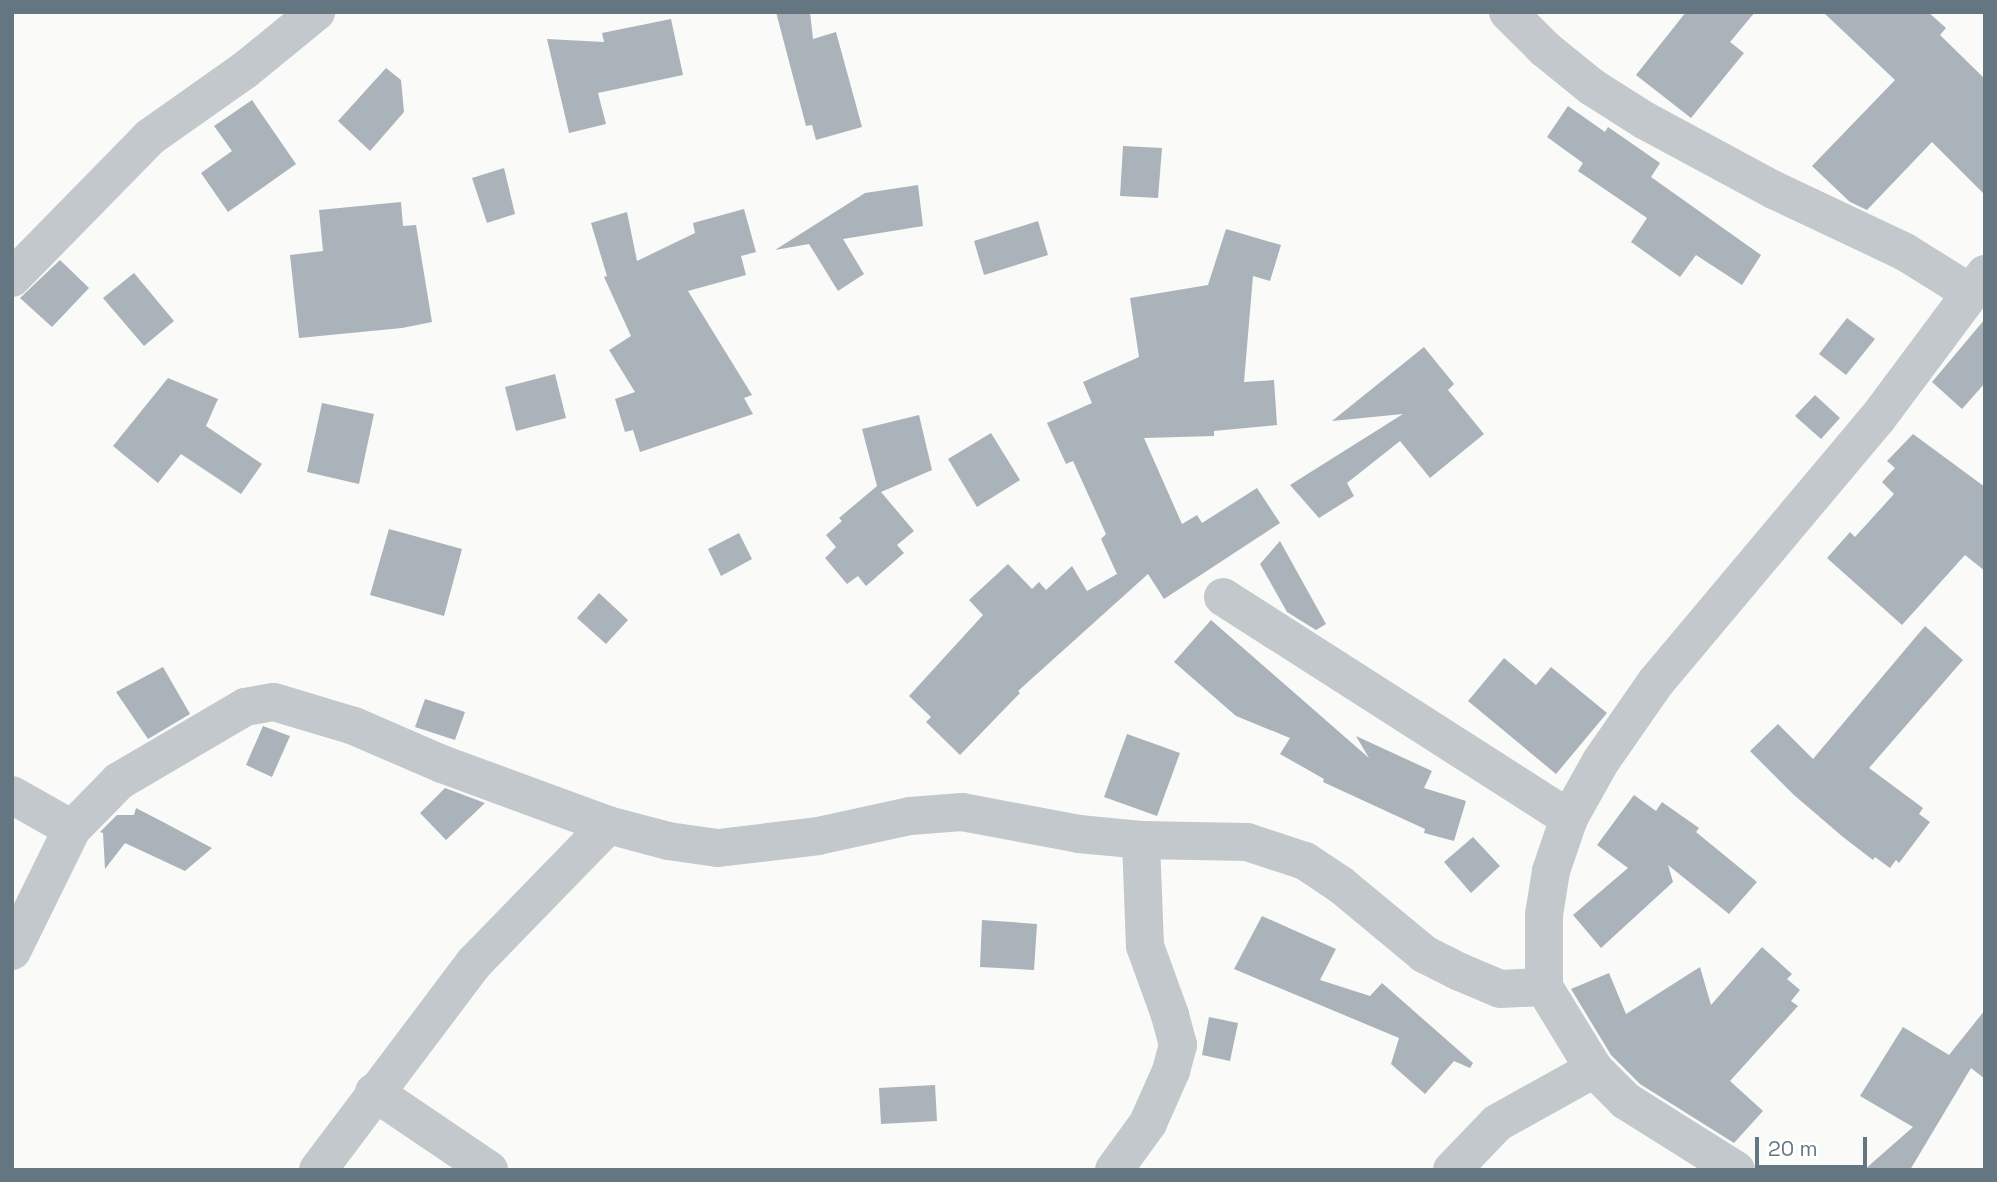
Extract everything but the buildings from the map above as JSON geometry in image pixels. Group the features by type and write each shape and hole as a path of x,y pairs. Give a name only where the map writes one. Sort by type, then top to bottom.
{"street":[{"path":"15,267 150,137 245,70 316,12"},
{"path":"1508,12 1545,49 1592,87 1644,120 1774,190 1977,283 1877,419 1656,682 1601,761 1569,818 1551,871 1544,915 1544,987 1594,1069 1626,1101 1736,1170"},
{"path":"1223,597 1569,818"},
{"path":"12,951 72,829 119,781 245,707 274,702 354,726 442,764 607,825 668,841 718,848 818,836 910,816 962,812 1079,834 1141,840 1247,842 1305,862 1340,885 1424,954 1500,989 1544,987"},
{"path":"12,795 72,829"},
{"path":"318,1170 374,1092 475,962 607,825"},
{"path":"1114,1170 1147,1123 1171,1071 1178,1045 1171,1015 1145,946 1141,840"},
{"path":"1452,1170 1497,1123 1594,1069"},
{"path":"374,1092 489,1170"}]}
